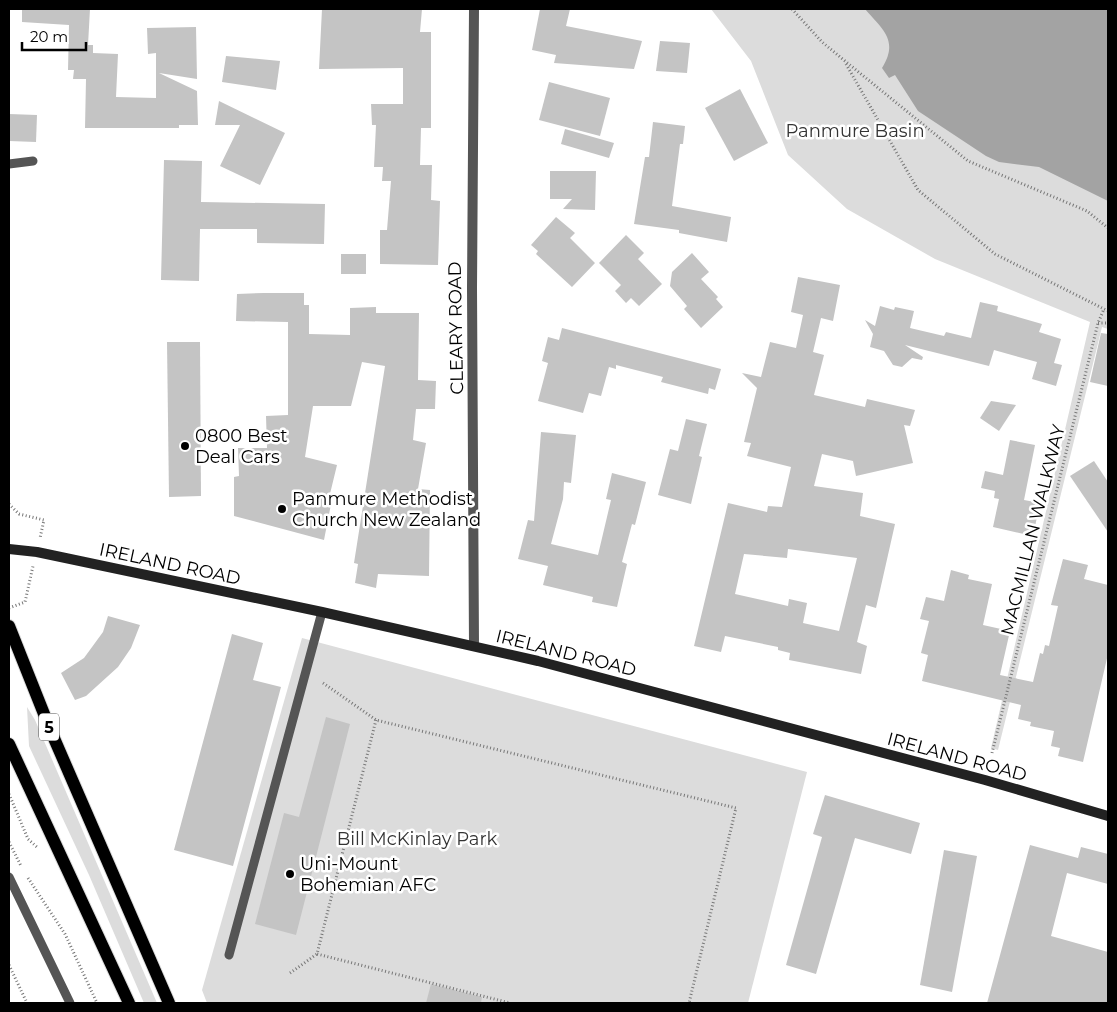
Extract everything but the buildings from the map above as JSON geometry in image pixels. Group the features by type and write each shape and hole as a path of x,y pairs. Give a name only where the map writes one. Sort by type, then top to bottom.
{"main road":[{"name":"5","path":"9,626 50,729 169,1003"},
{"path":"9,744 129,1003"}],"street":[{"name":"CLEARY ROAD","path":"474,9 472,288 474,646"},
{"name":"IRELAND ROAD","path":"9,549 37,552 322,612 538,661 985,780 1108,816"}],"lane":[{"path":"9,164 33,161"},
{"path":"230,955 322,612"},
{"path":"9,877 70,1003"}],"path":[{"path":"792,9 822,42 845,62 968,161 1087,211 1108,228"},
{"path":"845,62 918,190 995,254 1108,311"},
{"name":"MACMILLAN WALKWAY","path":"992,753 1098,323 1104,309"},
{"path":"1098,323 1108,323"},
{"path":"9,504 19,514 44,520 41,530"},
{"path":"9,608 25,602 31,575"},
{"path":"323,683 376,720 736,808 689,1003"},
{"path":"290,973 317,954 376,720"},
{"path":"9,842 23,870 65,934 97,1003"},
{"path":"317,954 510,1003"},
{"path":"9,965 27,1003"}],"green space":[{"name":"Panmure Basin","path":"711,9 1108,9 1108,329 1102,327 998,750 991,748 1090,322 935,259 847,209 788,155 751,61"},
{"name":"Bill McKinlay Park","path":"302,638 807,772 748,1003 207,1003 202,990"},
{"path":"27,707 35,720 157,1003 144,1003 89,875 29,746"}],"shaded area":[{"name":"Panmure Basin","path":"865,9 1108,9 1108,201 1039,167 999,162 986,156 918,111 895,75 889,78 882,68 889,50 887,36"}],"place":[{"name":"0800 Best Deal Cars","path":"185,446"},
{"name":"Panmure Methodist Church New Zealand","path":"282,509"},
{"name":"Uni-Mount Bohemian AFC","path":"290,874"}]}
